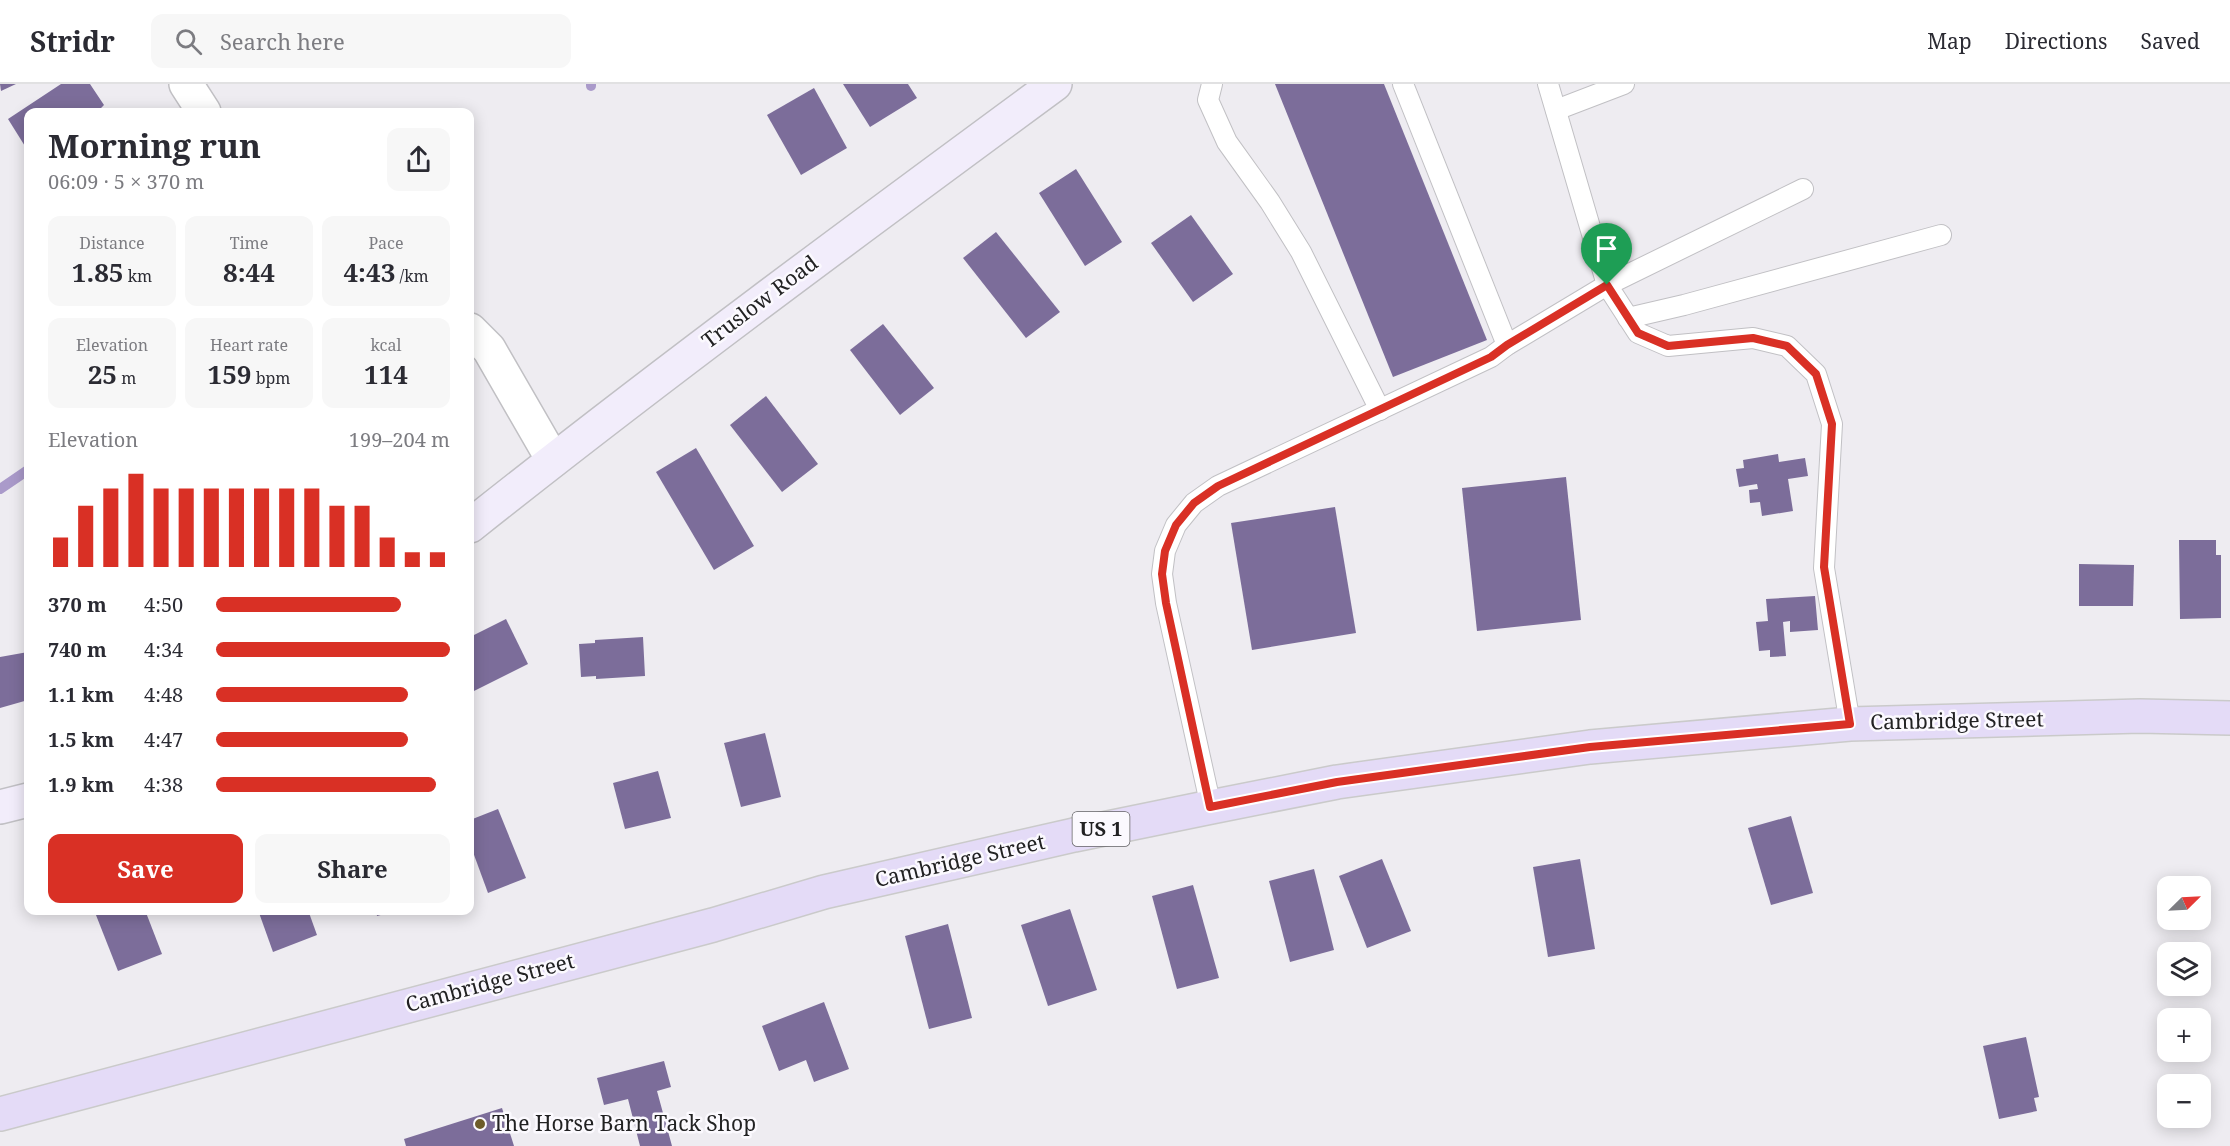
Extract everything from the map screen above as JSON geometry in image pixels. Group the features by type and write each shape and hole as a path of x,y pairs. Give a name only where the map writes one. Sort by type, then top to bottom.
{"main road":[{"name":"Cambridge Street","path":"0,1114 712,925 824,892 1074,835 1337,782 1579,748 1850,724 2140,716 2230,718"}],"street":[{"path":"186,84 201,108"},
{"name":"Truslow Road","path":"474,523 814,261 1055,84"},
{"path":"474,334 489,349 554,460"},
{"path":"0,807 24,801"}],"lane":[{"path":"1212,84 1208,100 1227,142 1270,202 1301,252 1380,410"},
{"path":"1403,84 1507,345"},
{"path":"1548,84 1607,285 1638,333 1668,346 1753,338 1787,346 1816,374 1832,424 1824,567 1850,724"},
{"path":"1556,110 1623,84"},
{"path":"1210,807 1166,603 1162,574 1165,551 1176,525 1194,503 1218,486 1491,357 1607,285 1803,189"},
{"path":"1628,318 1941,235"}],"building":[{"path":"0,84 16,84 1,91"},
{"path":"61,84 90,84 104,105 101,108 25,108"},
{"path":"843,84 908,84 917,98 870,127"},
{"path":"1275,84 1384,84 1487,340 1393,377"},
{"path":"814,88 847,148 801,175 767,115"},
{"path":"24,108 24,145 8,119"},
{"path":"1076,169 1122,242 1085,266 1039,193"},
{"path":"1191,215 1233,274 1193,302 1151,243"},
{"path":"996,232 1060,312 1026,338 963,258"},
{"path":"883,324 934,388 900,415 850,350"},
{"path":"766,396 818,464 782,492 730,425"},
{"path":"696,448 754,546 714,570 656,472"},
{"path":"1778,454 1779,462 1805,458 1808,476 1788,479 1793,511 1762,516 1760,502 1750,503 1749,490 1758,489 1757,484 1739,487 1736,469 1744,468 1743,460"},
{"path":"1566,477 1581,620 1477,631 1462,488"},
{"path":"1335,507 1356,633 1252,650 1231,523"},
{"path":"2179,540 2216,540 2216,555 2221,555 2221,618 2180,619"},
{"path":"2079,564 2134,565 2133,606 2079,606"},
{"path":"1815,596 1818,630 1790,632 1790,621 1783,622 1786,656 1770,657 1770,650 1759,651 1756,622 1768,621 1766,599"},
{"path":"506,619 528,664 474,691 474,635"},
{"path":"643,637 645,676 596,679 596,676 581,677 579,644 595,643 595,640"},
{"path":"24,653 24,701 0,708 0,657"},
{"path":"765,733 781,797 741,807 724,743"},
{"path":"658,771 671,818 625,829 613,783"},
{"path":"498,809 526,878 488,893 474,855 474,818"},
{"path":"1791,816 1813,893 1771,905 1748,828"},
{"path":"1382,859 1411,931 1367,948 1339,876"},
{"path":"1580,859 1595,949 1548,957 1533,867"},
{"path":"1314,869 1334,950 1290,962 1269,881"},
{"path":"1193,885 1219,978 1177,989 1152,896"},
{"path":"1070,909 1097,990 1048,1006 1021,925"},
{"path":"96,915 147,915 162,954 118,971"},
{"path":"260,915 310,915 317,935 273,952"},
{"path":"948,924 972,1018 929,1029 905,936"},
{"path":"824,1002 849,1069 814,1082 806,1060 779,1071 762,1026"},
{"path":"2026,1037 2039,1097 2034,1098 2037,1111 1999,1119 1983,1046"},
{"path":"664,1061 671,1087 657,1091 672,1146 640,1146 628,1099 604,1105 597,1078"},
{"name":"The Horse Barn Tack Shop","path":"502,1108 514,1146 406,1146 404,1139"}],"waterway":[{"path":"0,489 24,473"}],"place":[{"name":"The Horse Barn Tack Shop","path":"480,1124"}],"route":[{"path":"1607,285 1638,333 1668,346 1753,338 1787,346 1816,374 1832,424 1824,567 1850,724 1590,747 1337,782 1210,807 1166,603 1162,574 1165,551 1176,525 1194,503 1218,486 1491,357 1607,285"}]}
